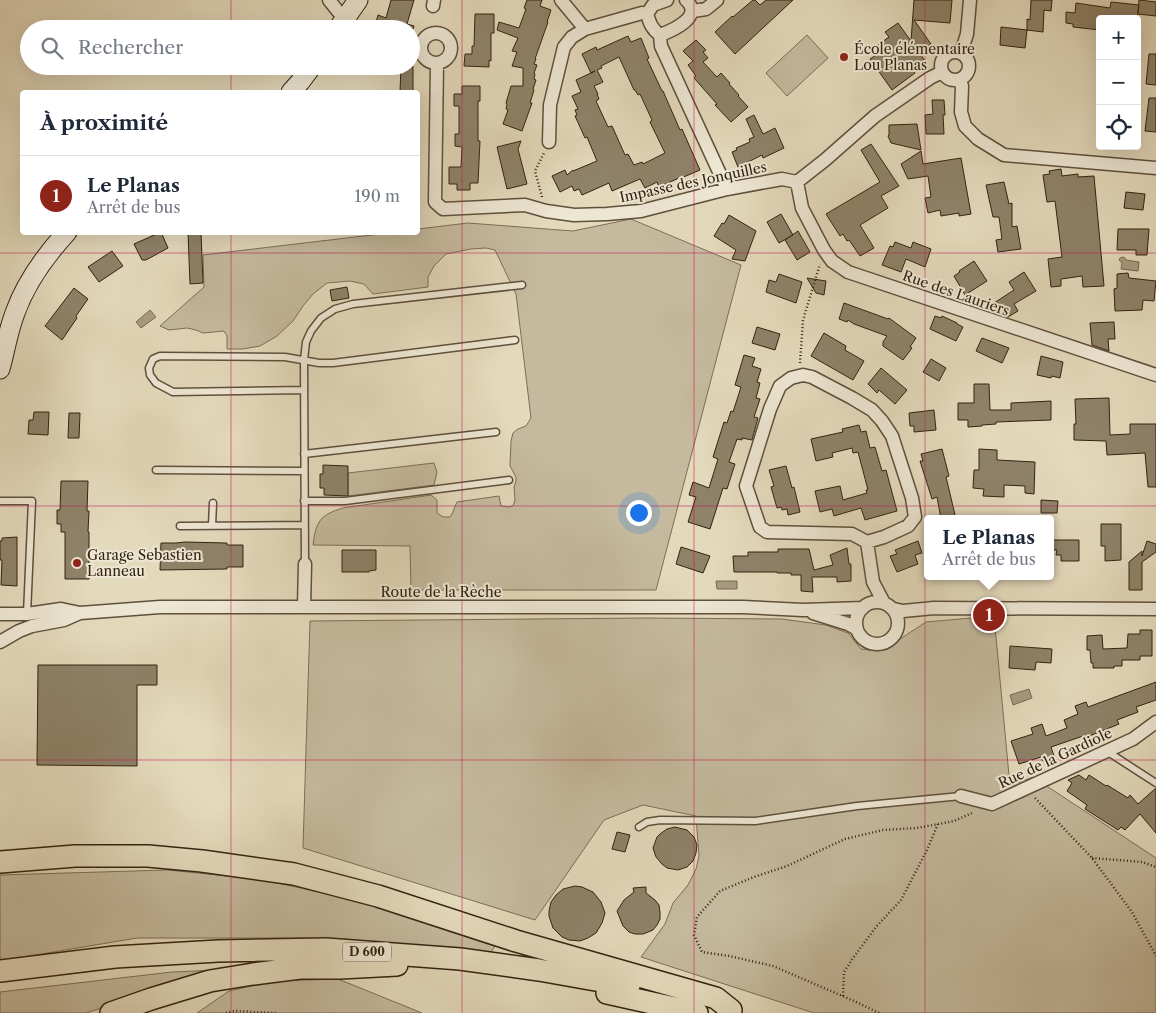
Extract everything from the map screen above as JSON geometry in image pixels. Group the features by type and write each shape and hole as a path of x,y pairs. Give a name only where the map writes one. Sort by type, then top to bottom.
{"main road":[{"path":"344,20 358,0"},
{"path":"293,90 305,75"},
{"path":"0,369 14,315 23,293 30,279 64,235"},
{"path":"0,862 75,856 148,856 202,861 294,874 378,896 516,941 716,998 736,1011"},
{"name":"D 600","path":"0,971 115,957 218,950 326,949 460,958 673,995 736,1011"},
{"name":"D 600","path":"0,982 116,968 218,959 331,960 400,965 539,981 594,990 697,1013"},
{"path":"111,1013 210,981 300,968 400,965"}],"street":[{"path":"329,0 339,20"},
{"path":"561,0 585,29"},
{"path":"647,14 654,5 666,0"},
{"path":"660,35 676,28 690,17 689,6 706,9 717,0"},
{"path":"961,52 967,34 970,0"},
{"path":"549,142 550,105 564,46 572,37 585,29 642,13 647,14"},
{"path":"647,14 654,31 660,35"},
{"path":"660,35 660,46 726,190"},
{"path":"956,51 961,52 968,60 969,69 963,78 959,80 949,79 942,72 941,62 946,54 956,51"},
{"name":"Impasse des Jonquilles","path":"436,64 435,202 443,209 525,205 546,211 574,215 607,214 641,211 726,190 782,179 797,182"},
{"path":"797,182 875,116 930,78 942,72"},
{"path":"959,80 962,86 961,112 965,126 978,139 1004,154 1156,168"},
{"name":"Rue des Lauriers","path":"797,182 802,208 824,250 832,261 848,272 1156,376"},
{"path":"803,375 812,377 852,398 872,410 892,436 912,498 914,516 908,526 884,537 867,542 852,534 767,532 760,527 746,486 770,409 780,386 791,378 803,375"},
{"path":"867,542 873,582 889,606 897,615 899,622 898,629 890,640 884,643 870,644 864,640 857,629 857,617 865,606 872,602 878,602 889,606 903,611 934,608 1156,609"},
{"path":"304,564 304,607"},
{"path":"865,606 867,593 873,582"},
{"name":"Route de la Rèche","path":"0,614 27,614 61,609 80,613 160,607 743,608 803,610 865,606"},
{"path":"898,629 909,620 934,608"},
{"name":"Route de la Rèche","path":"803,610 848,624 857,629"},
{"name":"Route de la Rèche","path":"0,642 32,626 64,620 80,613"},
{"name":"Rue de la Gardiole","path":"961,796 992,804 1133,739 1156,722"}],"lane":[{"path":"304,564 304,360 306,342 311,331 321,318 335,309 353,304 522,285"},
{"path":"304,390 173,392 156,383 150,375 150,368 153,360 160,356 285,357 333,363 515,340"},
{"path":"304,454 496,432"},
{"path":"156,470 304,471"},
{"path":"304,501 345,501 508,480"},
{"path":"0,501 32,501 27,614"},
{"path":"212,503 212,526"},
{"path":"180,526 304,525"},
{"path":"1107,751 1156,783"},
{"path":"639,827 647,822 660,820 755,821 857,806 961,796"}],"path":[{"path":"546,211 535,171 549,142"},
{"path":"798,376 803,320 824,250"},
{"path":"1025,788 1092,858 1132,912 1156,956"},
{"path":"879,1013 773,966 702,952 694,935 697,917 720,891 754,876 788,866 845,839 883,830 917,828 954,821 992,804"},
{"path":"843,996 844,972 876,927 901,900 938,824"},
{"path":"1092,858 1142,862 1156,867"},
{"path":"226,1013 235,1011 276,1013"}],"shaded area":[{"path":"807,35 828,58 787,96 766,73"},
{"path":"631,219 741,265 656,590 411,590 410,546 313,545 316,530 324,516 343,508 431,495 437,500 437,513 443,517 450,517 457,502 499,496 501,506 513,506 516,477 510,466 511,441 513,433 526,426 531,418 516,294 495,250 486,248 471,249 446,254 434,266 428,277 428,287 373,294 364,284 350,281 327,283 313,294 293,321 277,336 260,346 227,349 227,336 224,331 203,333 187,328 169,330 160,326 204,287 203,255 372,235 420,235 420,229 468,223 573,231"},
{"path":"1123,257 1126,260 1139,262 1138,271 1121,269 1122,263 1119,260"},
{"path":"150,310 156,317 141,328 136,322"},
{"path":"434,463 437,472 434,485 348,496 348,473"},
{"path":"716,581 737,581 737,589 717,589"},
{"path":"994,616 1010,786 1033,777 1156,858 1156,1013 814,1013 641,957 665,924 673,903 688,885 696,869 699,856 696,816 643,805 604,820 535,920 303,848 310,621 646,618 782,619 826,625 848,633 861,649 879,651 926,622"},
{"path":"1029,689 1032,698 1013,705 1010,695"},
{"path":"167,870 259,879 365,902 497,943 491,952 305,938 137,938 0,961 0,875"},
{"path":"220,970 86,1013 0,1013 0,992 172,972"},
{"path":"338,979 422,1013 197,1013 229,991 274,981"}],"building":[{"path":"391,0 414,0 408,20 377,20 378,15 386,18"},
{"path":"527,0 542,0 540,6 551,10 535,59 534,64 537,65 534,79 536,80 530,103 532,103 522,131 503,124 508,110 506,109 506,103 511,86 523,86 523,68 512,66 517,52 512,51 518,38 497,30 499,22 519,28 526,9 524,8"},
{"path":"753,0 760,5 766,0 793,0 735,54 715,32"},
{"path":"914,0 952,0 950,23 914,20 931,44 919,52 925,61 913,70 915,73 892,90 870,59 882,51 878,45 889,37 885,32 898,23 911,41"},
{"path":"1031,0 1052,0 1051,11 1044,10 1043,32 1027,30 1027,19 1030,20"},
{"path":"1139,0 1156,2 1156,16 1138,14"},
{"path":"1111,2 1139,5 1138,15 1096,15 1096,30 1073,27 1073,24 1066,23 1066,12 1075,13 1076,3 1110,8"},
{"path":"475,14 494,14 494,33 491,33 491,61 489,60 489,67 464,66 465,54 472,54 472,46 474,46"},
{"path":"1001,27 1027,30 1025,48 1000,45"},
{"path":"628,36 631,42 641,38 649,58 647,59 700,170 659,187 657,182 645,188 640,179 612,191 609,183 582,195 579,189 574,191 572,186 560,192 552,176 565,170 567,175 573,170 597,161 587,137 585,138 575,116 577,115 575,110 578,109 572,96 581,92 576,80 591,73 582,54 596,47 597,50","holes":["619,57 638,95 640,94 652,120 650,122 665,153 643,164 642,162 634,165 628,154 625,155 612,126 608,127 596,101 599,99 594,86 603,82 597,70"]},
{"path":"696,40 706,50 703,52 708,58 703,62 717,77 721,73 748,107 731,122 694,78 696,76 688,65 693,61 683,51"},
{"path":"1149,54 1156,54 1156,85 1146,84"},
{"path":"401,75 413,75 413,90 400,90"},
{"path":"462,86 480,86 480,101 478,101 478,141 480,141 478,183 470,183 470,190 457,190 457,184 449,184 449,167 461,167 462,147 455,146 455,134 459,134 459,106 454,106 454,94 462,94"},
{"path":"1149,98 1156,98 1156,132 1145,131"},
{"path":"932,100 944,100 944,134 926,134 925,115 933,114"},
{"path":"754,115 763,134 775,128 784,148 763,158 762,155 738,167 732,152 737,150 736,148 750,142 749,139 754,137 746,119"},
{"path":"917,124 921,150 891,143 888,136 889,125"},
{"path":"521,141 518,149 527,184 507,189 497,147"},
{"path":"871,144 899,186 881,196 888,208 860,225 874,248 860,256 843,234 840,236 826,214 880,182 861,150"},
{"path":"921,151 923,164 961,158 971,214 959,216 959,213 941,216 940,210 928,213 925,198 931,197 928,176 908,179 901,164"},
{"path":"1061,169 1062,176 1078,174 1078,177 1094,176 1104,286 1083,287 1082,276 1061,279 1061,286 1051,287 1048,259 1062,257 1055,201 1047,202 1043,175 1050,174 1049,171"},
{"path":"1004,182 1009,204 1012,203 1012,227 1017,226 1021,249 998,252 996,240 1002,239 999,217 993,217 986,185"},
{"path":"1126,192 1145,194 1143,210 1124,208"},
{"path":"781,214 793,235 779,243 767,222"},
{"path":"729,215 756,231 745,261 732,259 736,250 714,236"},
{"path":"1118,229 1149,229 1147,255 1136,255 1136,250 1117,250"},
{"path":"798,231 810,252 797,260 785,240"},
{"path":"154,235 162,235 168,248 146,260 142,260 134,244"},
{"path":"188,235 201,235 203,283 190,284"},
{"path":"895,242 911,248 913,242 931,249 925,267 906,259 901,272 882,265 890,246 893,247"},
{"path":"112,251 123,266 99,282 88,267"},
{"path":"974,261 987,281 965,295 954,276"},
{"path":"1024,272 1036,291 1014,304 1018,311 1008,317 1002,315 994,303 1014,290 1009,282"},
{"path":"1128,273 1129,278 1156,281 1154,301 1143,300 1142,310 1115,311 1114,289 1117,288 1117,274"},
{"path":"779,274 802,282 796,303 766,292 769,280 776,282"},
{"path":"807,278 826,281 824,295 816,293"},
{"path":"347,287 349,298 332,301 330,290"},
{"path":"74,288 88,299 62,340 45,326"},
{"path":"844,303 889,318 916,338 910,347 912,348 903,360 883,346 887,336 848,320 847,322 839,319"},
{"path":"935,316 941,318 942,316 963,327 956,341 930,329"},
{"path":"1114,322 1115,339 1108,339 1109,351 1092,345 1090,323"},
{"path":"757,327 780,334 775,350 752,343"},
{"path":"824,333 846,346 845,350 864,361 853,380 811,356"},
{"path":"982,338 1009,348 1002,363 976,351"},
{"path":"744,355 755,358 752,366 761,369 757,382 760,383 756,398 760,399 754,417 758,418 752,440 737,439 729,462 735,464 727,489 723,488 710,529 688,522 696,497 689,495 693,482 709,488 718,459 713,457 724,422 727,423 731,411 733,412 741,387 735,385"},
{"path":"1041,356 1063,362 1060,378 1037,375"},
{"path":"931,359 946,368 939,381 923,372"},
{"path":"881,368 907,390 895,404 879,390 877,393 868,384"},
{"path":"974,384 989,384 990,410 1011,410 1011,403 1051,401 1051,420 996,422 996,424 968,427 968,420 958,420 958,403 974,403"},
{"path":"1109,398 1110,435 1130,434 1130,424 1156,424 1156,487 1148,487 1145,453 1107,455 1106,441 1074,440 1074,424 1076,424 1075,399"},
{"path":"934,410 936,430 914,432 914,426 910,426 909,413"},
{"path":"34,412 49,412 48,435 28,434 29,420 33,420"},
{"path":"69,413 80,413 79,438 68,438"},
{"path":"859,425 861,432 866,431 870,448 875,447 882,471 886,470 897,511 865,520 861,508 834,516 832,509 820,512 815,491 840,486 843,500 867,493 866,490 868,490 858,452 853,453 852,448 832,453 833,457 816,461 811,439 843,432 842,429"},
{"path":"942,449 949,476 946,477 955,515 940,515 937,497 932,499 920,461 923,461 921,454"},
{"path":"979,449 997,450 997,460 1035,462 1034,494 1025,493 1025,486 1004,485 1004,497 983,496 984,489 973,488 974,470 979,470"},
{"path":"323,465 348,466 348,496 324,495 324,488 320,488 320,474 323,474"},
{"path":"786,466 792,488 794,487 800,512 788,515 787,509 777,508 771,487 774,486 769,470"},
{"path":"61,481 88,481 89,579 65,579 65,532 61,532 61,524 57,524 57,510 60,510"},
{"path":"1041,500 1058,501 1057,513 1041,513"},
{"path":"1101,524 1121,524 1121,560 1105,561 1105,546 1101,546"},
{"path":"17,537 17,586 1,585 2,560 0,560 0,541 2,541 2,538"},
{"path":"1054,540 1079,540 1079,561 1061,561 1061,555 1056,555 1057,550 1054,550"},
{"path":"918,541 922,553 915,555 918,564 897,572 890,556 897,554 895,550"},
{"path":"1147,541 1156,544 1156,552 1142,562 1142,590 1129,590 1129,562 1142,551 1142,556"},
{"path":"185,542 243,545 243,567 160,570 161,543"},
{"path":"681,547 710,556 703,573 676,564"},
{"path":"847,548 849,564 851,564 851,581 837,582 837,577 812,577 813,592 801,591 801,575 777,572 734,572 733,556 748,556 748,552 778,552 778,549 809,549 814,570 833,565 830,555"},
{"path":"342,550 376,550 376,570 369,572 342,572"},
{"path":"1140,630 1152,630 1152,656 1140,656 1140,660 1122,660 1122,666 1114,666 1114,668 1093,668 1090,650 1087,650 1087,636 1102,635 1103,649 1127,648 1128,634 1140,634"},
{"path":"1010,646 1052,649 1051,663 1036,662 1035,670 1009,668"},
{"path":"38,665 157,665 157,685 137,685 137,766 37,765"},
{"path":"1156,682 1156,700 1136,707 1138,712 1117,720 1119,724 1087,737 1086,735 1051,747 1054,756 1043,761 1041,757 1019,764 1011,741 1033,734 1031,728 1042,724 1046,736 1067,728 1064,720 1078,714 1075,706 1086,702 1088,707"},
{"path":"1079,775 1086,780 1089,775 1128,798 1130,795 1138,804 1156,788 1156,833 1140,814 1125,830 1121,827 1118,830 1085,809 1087,805 1067,791 1072,783 1068,780"},
{"path":"675,827 687,830 694,837 697,845 693,861 687,867 678,870 667,868 662,864 656,857 653,848 660,834 667,829"},
{"path":"617,832 630,835 625,852 612,849"},
{"path":"575,886 593,892 601,902 605,913 596,933 580,941 562,937 553,928 549,916 551,902 556,895 563,889"},
{"path":"646,887 646,893 659,905 660,919 653,930 643,934 635,934 629,932 623,926 617,911 624,900 634,892 633,888"}],"place":[{"name":"École élémentaire Lou Planas","path":"844,57"},
{"name":"Garage Sebastien Lanneau","path":"77,563"},
{"name":"Le Planas","path":"989,615"}]}
